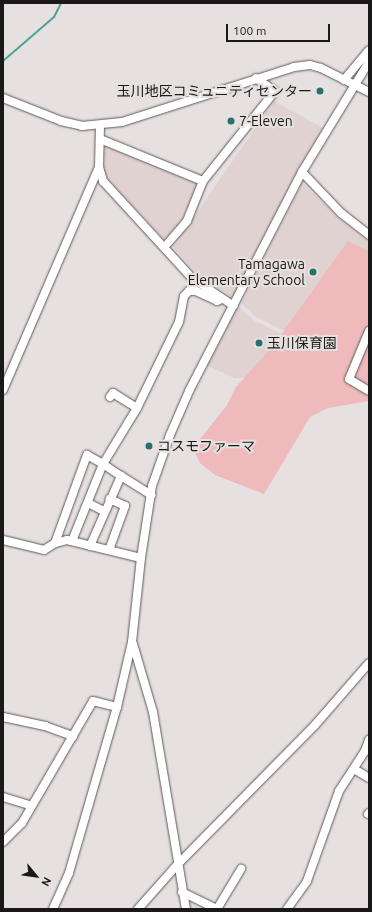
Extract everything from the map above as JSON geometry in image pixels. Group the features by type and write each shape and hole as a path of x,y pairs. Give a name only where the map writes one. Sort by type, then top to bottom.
{"street":[{"path":"344,80 369,50"},
{"path":"53,909 73,860 117,707 132,642 141,558 151,495 170,436 190,389 302,172 354,84 369,62"},
{"path":"3,98 61,121 82,126 100,126 144,116 256,78 294,67 310,65 369,92"},
{"path":"168,243 187,221 203,181 275,91 256,78"},
{"path":"100,126 99,167 103,180 163,248 192,278 234,306"},
{"path":"100,139 203,181"},
{"path":"3,390 99,167"},
{"path":"302,172 341,213 369,235"},
{"path":"72,541 103,464 137,408 179,322 184,296 189,291 196,291 217,301 222,299"},
{"path":"369,332 349,379 369,391"},
{"path":"110,397 113,393 137,408"},
{"path":"55,543 87,456 103,464 151,495"},
{"path":"90,546 104,510 121,476"},
{"path":"109,550 125,506 110,499"},
{"path":"88,503 104,510"},
{"path":"3,540 44,550 55,543 72,541 141,558"},
{"path":"132,642 153,712 186,909"},
{"path":"138,909 178,864 315,725 368,668"},
{"path":"3,842 22,823 93,701 117,707"},
{"path":"3,717 46,726 73,736"},
{"path":"288,909 307,881 339,791 354,769 369,740"},
{"path":"354,769 369,778"},
{"path":"3,797 32,806"},
{"path":"182,892 217,909 241,869"}],"shaded area":[{"name":"Tamagawa Elementary School","path":"274,101 323,128 234,299 197,273 173,247"},
{"name":"Tamagawa Elementary School","path":"105,143 203,185 167,242 117,190 104,172"},
{"name":"Tamagawa Elementary School","path":"302,183 339,218 369,242 369,306 331,355 256,317 241,303"},
{"path":"348,241 369,251 369,401 328,408 310,417 264,494 215,475 200,463 193,448 227,405 236,387 273,346"},
{"name":"玉川保育園","path":"237,306 253,320 347,366 268,378 234,378 206,365"}],"waterway":[{"path":"3,61 54,17 61,3"}],"place":[{"name":"玉川地区コミュニティセンター","path":"320,91"},
{"name":"7-Eleven","path":"231,121"},
{"name":"Tamagawa Elementary School","path":"313,272"},
{"name":"玉川保育園","path":"259,343"},
{"name":"コスモファーマ","path":"149,446"}]}
